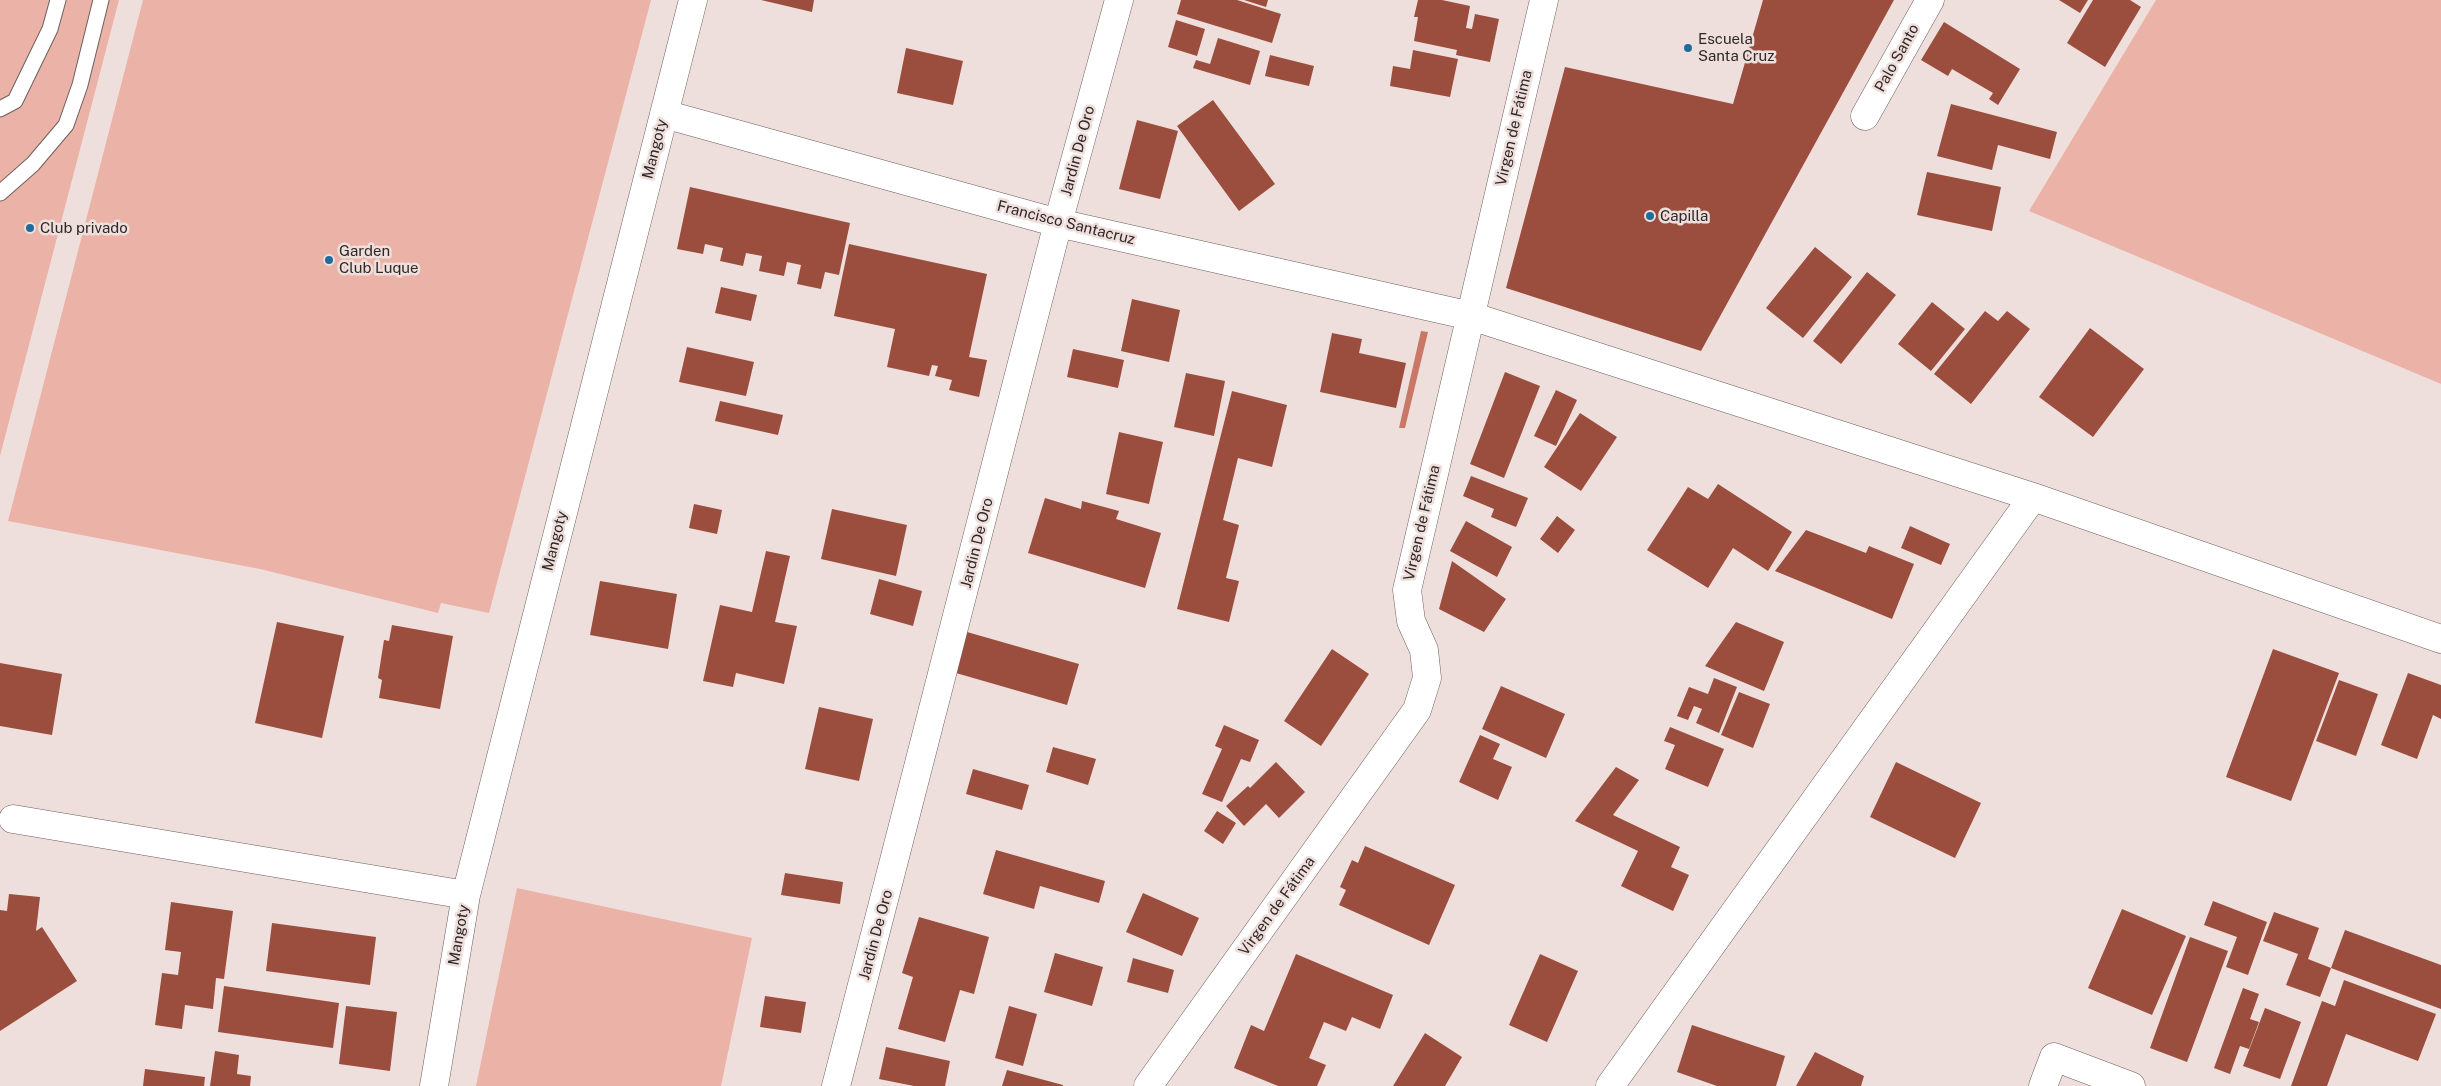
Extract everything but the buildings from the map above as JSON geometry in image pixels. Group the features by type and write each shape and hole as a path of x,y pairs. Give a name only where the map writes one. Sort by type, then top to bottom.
{"street":[{"name":"Mangoty","path":"434,1086 466,895 693,0"},
{"name":"Jardin De Oro","path":"836,1086 1058,223 1119,0"},
{"name":"Virgen de Fátima","path":"1148,1086 1418,710 1427,678 1424,650 1411,621 1406,590 1544,0"},
{"name":"Palo Santo","path":"1865,116 1930,0"},
{"name":"Francisco Santacruz","path":"664,114 1058,223 1471,316 2033,497 2441,638"},
{"path":"1610,1086 2033,497"},
{"path":"13,819 466,895"},
{"path":"2043,1086 2054,1057 2131,1086"}],"lane":[{"path":"0,109 15,101 50,29 58,0"},
{"path":"0,193 33,164 66,125 80,85 101,0"}],"shaded area":[{"name":"Club privado","path":"0,0 119,0 0,456"},
{"name":"Garden Club Luque","path":"143,0 651,0 489,613 441,603 438,613 260,569 8,521"},
{"path":"2156,0 2441,0 2441,384 2029,211"},
{"path":"1421,331 1428,332 1405,428 1399,428"},
{"path":"517,888 752,938 721,1086 476,1086"}],"place":[{"name":"Escuela Santa Cruz","path":"1688,48"},
{"name":"Capilla","path":"1650,216"},
{"name":"Club privado","path":"30,228"},
{"name":"Garden Club Luque","path":"329,260"}]}
